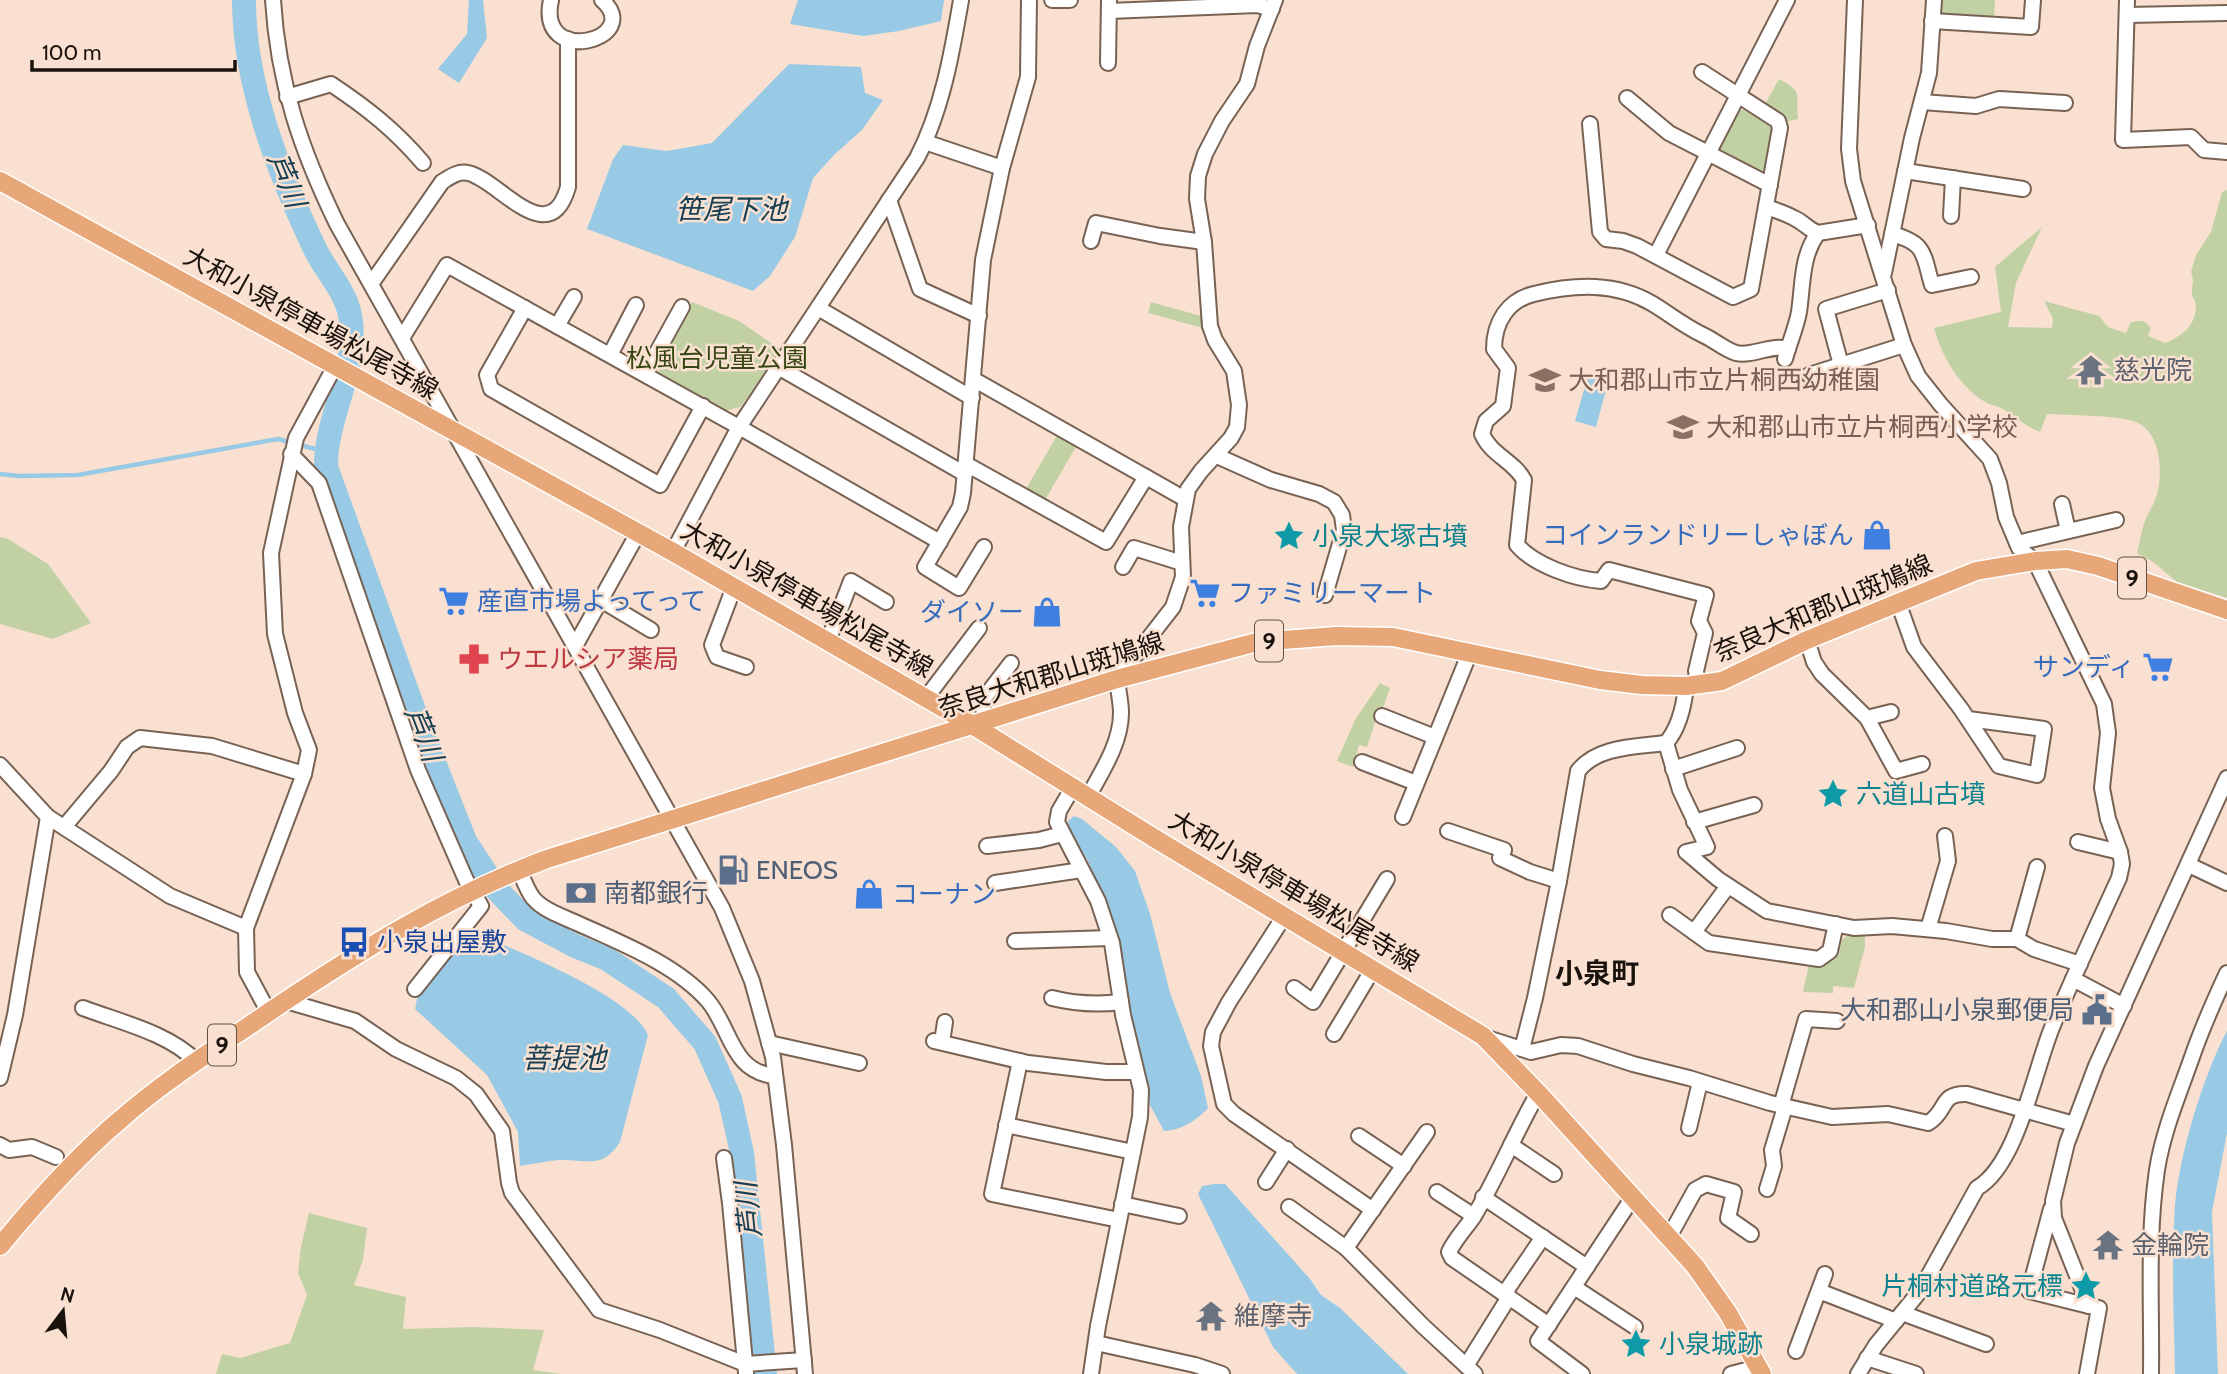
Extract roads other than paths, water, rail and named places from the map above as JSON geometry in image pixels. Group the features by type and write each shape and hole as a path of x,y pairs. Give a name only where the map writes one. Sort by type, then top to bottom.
{"main road":[{"name":"大和小泉停車場松尾寺線","path":"0,181 673,552 926,698 980,724 1081,792 1483,1036 1695,1266 1728,1313 1760,1371"},
{"name":"奈良大和郡山斑鳩線","path":"0,1246 70,1165 122,1117 197,1062 364,948 475,889 514,871 671,819 1117,679 1257,642 1336,636 1394,637 1600,680 1642,685 1692,686 1723,681 1807,640 1976,571 2035,561 2067,559 2098,566 2227,610"}],"street":[{"path":"273,0 278,57 287,97 296,130 318,185 722,908 742,953 760,1005 775,1076 805,1367 746,1369 660,1330 599,1310 512,1193 502,1131 476,1094 456,1078 396,1049 355,1021 286,1001"},
{"path":"551,0 548,12 557,33 568,40 582,43 598,40 610,29 610,7 602,0"},
{"path":"673,552 739,427 925,142 952,52 961,0"},
{"path":"984,547 959,588 925,567 960,507 984,260 1002,168 1028,77 1029,0"},
{"path":"1052,0 1070,0"},
{"path":"1656,255 1787,0"},
{"path":"1855,0 1849,149 1853,181 1883,275"},
{"path":"1858,1374 1867,1358 1920,1291 1977,1188 1987,1182 2013,1140 2051,1028 2078,982 2080,964 2119,878 2122,864 2102,788 2108,733 2104,704 2035,561 2019,548 2006,517 1999,483 1990,459 1941,405 1897,347 1881,293 1905,171 1929,73 1934,0"},
{"path":"1933,21 2031,27 2033,0"},
{"path":"1091,1374 1140,1117 1140,1090 1110,938 1098,901 1062,834 1057,817 1081,792 1113,751 1121,714 1117,679 1173,607 1183,577 1181,527 1188,489 1201,471 1217,456 1237,427 1239,405 1234,371 1215,340 1210,326 1204,242 1197,199 1198,176 1205,154 1222,121 1247,84 1257,46 1274,4 1109,6 1108,62"},
{"path":"2227,13 2127,7 2123,144 2191,137 2204,150 2227,152"},
{"path":"371,284 442,182 455,174 467,173 477,177 520,207 538,214 554,211 564,200 568,187 568,40"},
{"path":"1590,124 1600,232 1606,239 1623,241 1656,255 1733,297 1751,289 1780,128 1778,121 1702,72"},
{"path":"287,97 331,84 374,112 403,139 423,163"},
{"path":"1627,98 1669,133 1770,185"},
{"path":"1922,102 1976,106 1999,99 2065,103"},
{"path":"925,142 1002,168"},
{"path":"1905,171 2023,189"},
{"path":"1951,216 1953,178"},
{"path":"889,201 920,289 979,316"},
{"path":"1766,207 1792,217 1818,233 1868,225"},
{"path":"1091,241 1096,222 1160,236 1204,242"},
{"path":"1522,1049 1559,881 1575,780 1586,761 1597,754 1665,743 1670,738 1692,686 1705,633 1699,621 1706,595 1609,570 1601,581 1581,579 1526,556 1517,545 1524,480 1520,472 1487,446 1482,434 1486,421 1503,406 1508,368 1494,349 1500,316 1529,295 1566,286 1600,287 1641,297 1681,324 1735,353 1746,354 1778,347 1787,354 1798,315 1806,256 1818,233"},
{"path":"1892,234 1912,239 1922,250 1932,285 1971,277"},
{"path":"402,338 447,265 703,406 940,542"},
{"path":"1841,365 1826,309 1881,293"},
{"path":"557,326 574,297"},
{"path":"610,355 636,305"},
{"path":"645,374 682,307"},
{"path":"525,308 487,375 491,389 618,462 660,485 703,406"},
{"path":"818,308 972,398"},
{"path":"1809,375 1897,347"},
{"path":"268,1013 247,972 246,928 304,774 309,750 295,713 275,634 271,554 296,438 335,366"},
{"path":"778,368 1106,542 1146,477"},
{"path":"973,379 1185,499"},
{"path":"291,454 319,483 418,770 481,906 415,989"},
{"path":"1217,456 1271,480 1319,494 1334,502 1342,515 1344,530 1325,595"},
{"path":"2062,504 2068,531"},
{"path":"2017,543 2116,520"},
{"path":"575,646 638,533"},
{"path":"1123,567 1134,548 1182,563"},
{"path":"828,641 851,582 886,602"},
{"path":"734,587 712,645 717,657 746,667"},
{"path":"601,600 651,630"},
{"path":"1898,602 1914,647 1968,719 1998,766 2037,775 2044,729 1968,719"},
{"path":"926,698 979,628"},
{"path":"1807,640 1814,662 1822,674 1867,718 1896,771 1922,764"},
{"path":"1403,817 1470,652"},
{"path":"980,724 981,702 1011,663"},
{"path":"1867,718 1891,712"},
{"path":"1382,716 1435,737"},
{"path":"64,827 111,771 127,747 140,738 212,746 304,774"},
{"path":"1665,743 1694,822 1707,847 1686,852 1728,886 1767,911 1854,928 1892,926 1992,939 2017,939 2080,964"},
{"path":"1674,769 1737,748"},
{"path":"1362,762 1416,783"},
{"path":"0,765 48,817 170,896 246,928"},
{"path":"2087,1374 2099,1308 2029,1291 2074,1124 2096,1066 2227,778"},
{"path":"1694,822 1754,805"},
{"path":"0,1078 15,1015 48,817"},
{"path":"1448,831 1504,850 1500,858 1530,872 1559,881"},
{"path":"987,846 1039,840 1062,834"},
{"path":"1928,929 1948,861 1944,836"},
{"path":"2078,842 2120,852"},
{"path":"2189,865 2227,883"},
{"path":"2017,939 2036,867"},
{"path":"995,883 1081,870"},
{"path":"514,871 534,900 549,910 642,954 695,988 715,1011 743,1061 753,1070 775,1076"},
{"path":"1294,988 1313,1002 1387,879"},
{"path":"1694,932 1728,886"},
{"path":"1285,915 1213,1032 1211,1046 1224,1104 1234,1114 1373,1210"},
{"path":"1670,915 1709,943 1819,959 1830,951 1836,924"},
{"path":"1015,941 1110,938"},
{"path":"1334,1034 1373,969"},
{"path":"2151,1374 2150,1248 2152,1208 2161,1147 2203,1026 2227,973"},
{"path":"2078,982 2124,1006"},
{"path":"1052,998 1098,1005 1121,1002"},
{"path":"83,1008 166,1041 197,1062"},
{"path":"1768,1189 1774,1166 1772,1150 1806,1019 1837,1020"},
{"path":"945,1022 938,1042 1068,1069 1135,1072"},
{"path":"1483,1036 1539,1052 1568,1044 1783,1106 1832,1116 1888,1114 1928,1123 1936,1118 1948,1097 1955,1093 2074,1124"},
{"path":"769,1043 859,1063"},
{"path":"1020,1061 992,1194 1119,1220"},
{"path":"1689,1128 1700,1082"},
{"path":"1538,1093 1474,1216 1449,1252 1452,1258 1549,1325"},
{"path":"1006,1125 1133,1152"},
{"path":"1346,1248 1427,1132"},
{"path":"1359,1136 1404,1166"},
{"path":"0,1145 9,1150 32,1147 57,1157"},
{"path":"1511,1146 1554,1174"},
{"path":"1266,1182 1287,1149"},
{"path":"724,1158 746,1369"},
{"path":"1669,1237 1695,1190 1706,1184 1734,1192 1728,1218 1751,1234"},
{"path":"1437,1192 1474,1216"},
{"path":"1483,1197 1587,1267"},
{"path":"1582,1374 1538,1341 1633,1197"},
{"path":"2053,1200 2054,1217 2089,1306"},
{"path":"1122,1204 1179,1216"},
{"path":"1289,1208 1346,1248 1471,1370 1507,1296 1543,1237"},
{"path":"1796,1351 1825,1274"},
{"path":"1574,1287 1635,1327"},
{"path":"1819,1291 1986,1344"},
{"path":"1096,1343 1195,1365 1222,1374"},
{"path":"1867,1358 1916,1374"},
{"path":"1731,1374 1760,1371"}],"water":[{"path":"469,0 483,0 487,38 459,83 438,69 467,34"},
{"path":"798,0 944,0 941,21 863,36 790,24"},
{"name":"笹尾下池","path":"789,64 861,67 865,93 883,100 862,130 813,178 795,237 770,276 753,291 587,229 613,159 623,145 667,151 712,143"},
{"path":"1589,373 1609,379 1596,427 1575,421"},
{"path":"1074,816 1082,819 1116,847 1135,871 1150,914 1170,993 1201,1076 1208,1108 1177,1129 1164,1131 1150,1105 1106,903 1087,859 1071,835 1068,821"},
{"name":"菩提池","path":"465,935 481,935 573,977 620,1005 638,1020 648,1035 620,1142 607,1156 593,1161 559,1160 520,1166 518,1132 487,1075 415,1009 418,994"},
{"path":"2227,1031 2227,1133 2212,1212 2218,1374 2175,1374 2173,1248 2177,1186 2194,1116 2209,1070"},
{"path":"1225,1184 1310,1279 1321,1295 1340,1308 1408,1374 1297,1374 1273,1347 1198,1194 1202,1186"}],"waterway":[{"name":"芦川","path":"244,0 250,64 266,128 302,220 319,257 344,298 350,315 350,353 331,429 326,467 420,727 465,841 497,890 526,920 575,946 607,959 666,998 705,1043 730,1099 742,1153 765,1374"},
{"path":"0,474 78,475 278,439 326,452"}],"place":[{"name":"慈光院","path":"2091,370"},
{"name":"大和郡山市立片桐西幼稚園","path":"1545,380"},
{"name":"大和郡山市立片桐西小学校","path":"1683,427"},
{"name":"コインランドリーしゃぼん","path":"1877,535"},
{"name":"小泉大塚古墳","path":"1289,536"},
{"name":"ファミリーマート","path":"1205,593"},
{"name":"産直市場よってって","path":"454,601"},
{"name":"ダイソー","path":"1047,612"},
{"name":"ウエルシア薬局","path":"474,659"},
{"name":"サンディ","path":"2158,667"},
{"name":"六道山古墳","path":"1833,794"},
{"name":"ENEOS","path":"733,870"},
{"name":"南都銀行","path":"581,893"},
{"name":"コーナン","path":"869,894"},
{"name":"小泉出屋敷","path":"354,942"},
{"name":"大和郡山小泉郵便局","path":"2097,1010"},
{"name":"金輪院","path":"2108,1245"},
{"name":"片桐村道路元標","path":"2086,1286"},
{"name":"維摩寺","path":"1211,1316"},
{"name":"小泉城跡","path":"1636,1344"}],"district":[{"name":"小泉町","path":"1597,973"}],"park label":[{"name":"松風台児童公園","path":"717,358"}]}
